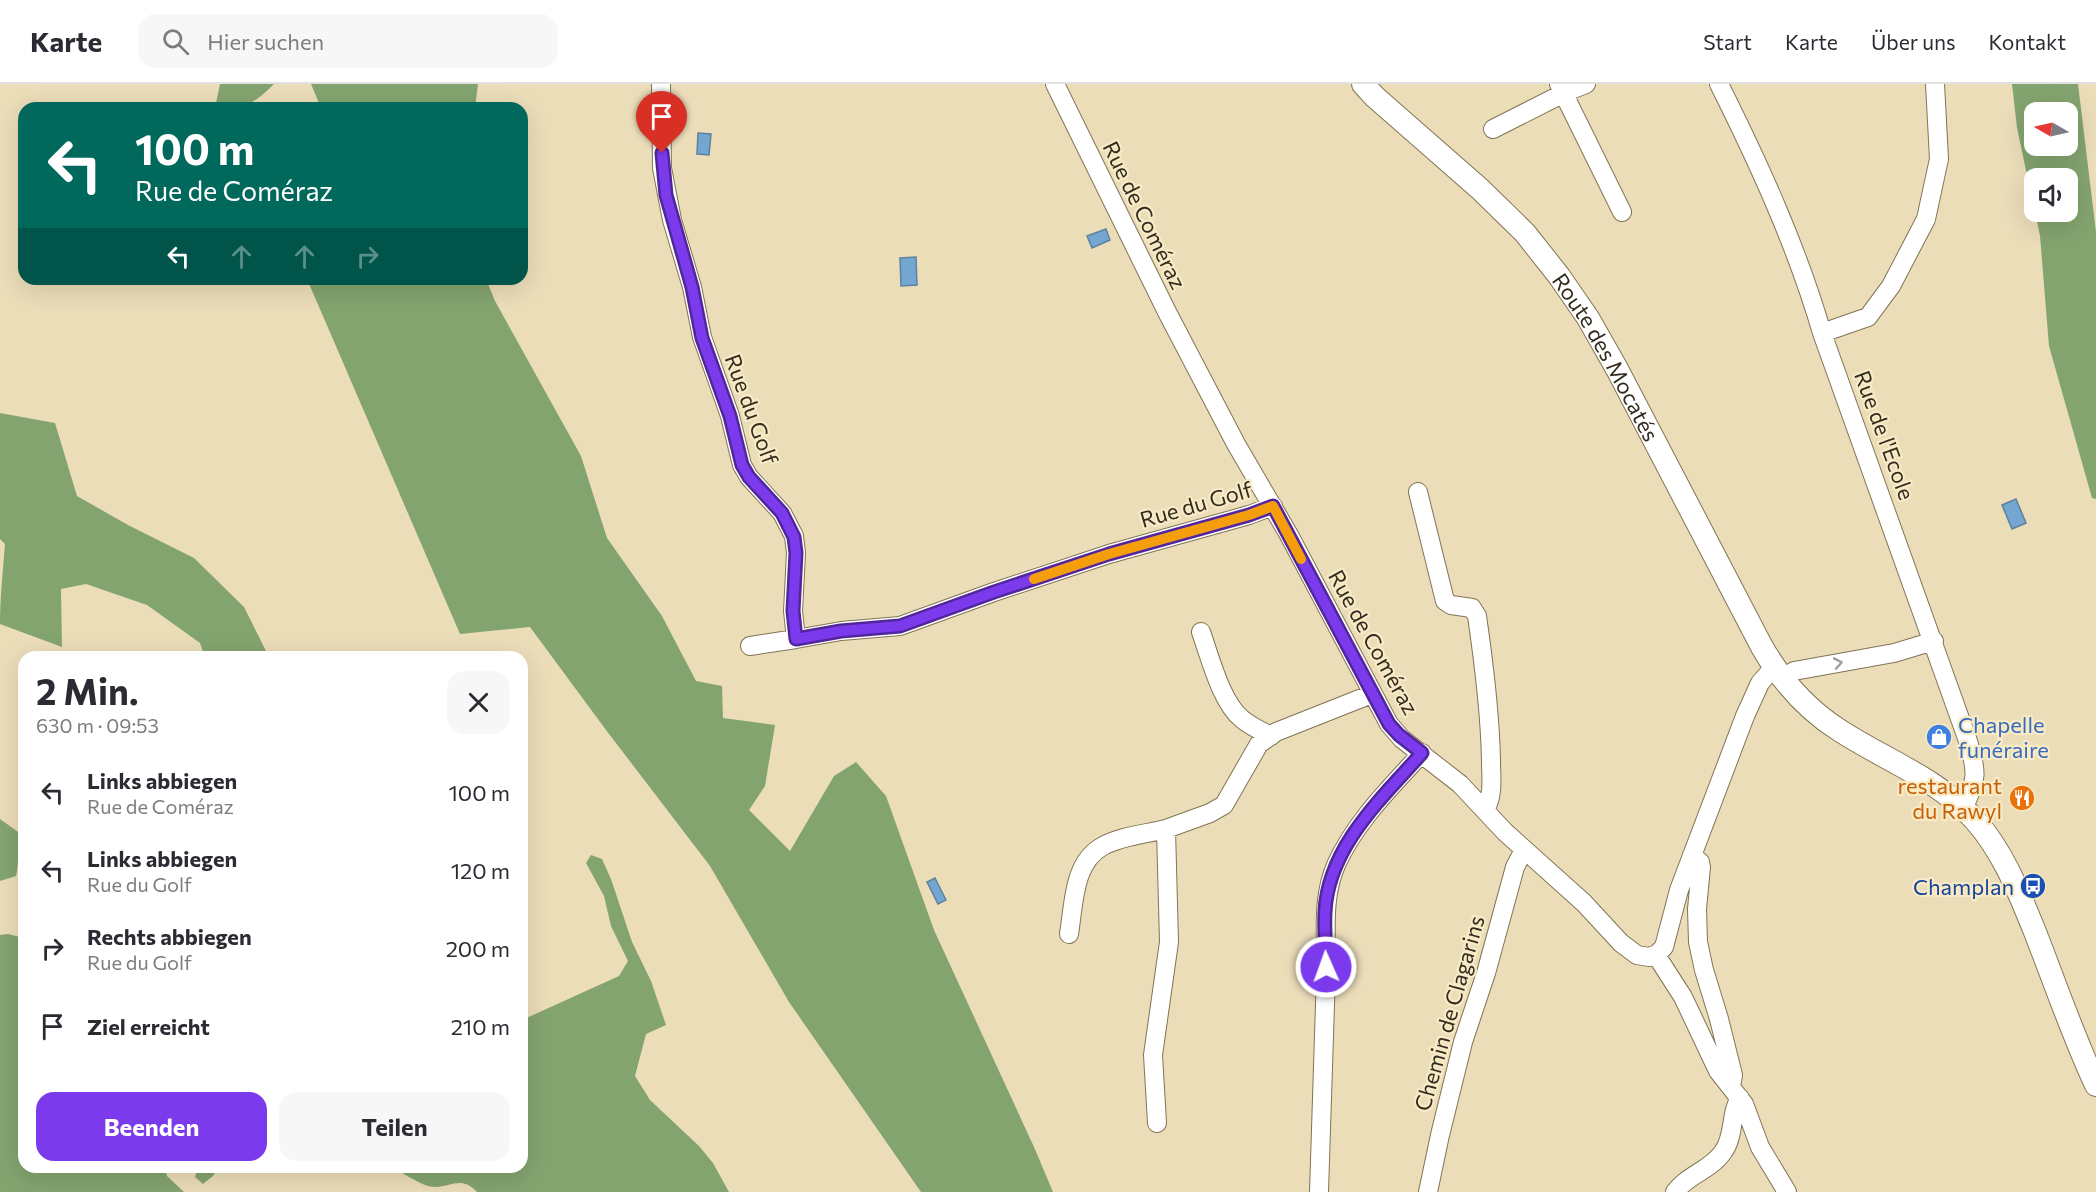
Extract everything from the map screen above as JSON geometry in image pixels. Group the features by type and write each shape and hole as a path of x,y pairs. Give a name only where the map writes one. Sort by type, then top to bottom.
{"street":[{"name":"Rue du Golf","path":"662,84 662,168 672,220 690,278 702,338 730,416 742,465 749,477 782,513 794,537 796,553 793,611 796,639 841,631 900,626 1088,561 1273,506"},
{"name":"Rue de Coméraz","path":"1055,84 1158,295 1236,444 1273,506 1392,729 1455,780 1524,850 1584,903 1627,948 1644,957 1656,955"},
{"name":"Route des Mocatés","path":"1363,84 1525,233 1559,276 1588,318 1617,369 1779,673 1808,706 1839,730 1931,783 1963,808 1988,836 2014,879 2096,1085"},
{"path":"1494,129 1562,89 1586,84"},
{"name":"Rue de l'Ecole","path":"1719,84 1784,225 1810,292 1822,333 1968,741 1974,763 1974,785 1963,808"},
{"path":"1822,333 1868,317 1891,286 1926,219 1938,159 1935,84"},
{"path":"1562,89 1622,212"},
{"path":"1418,492 1445,601 1451,605 1472,609 1477,616 1491,740 1491,794 1485,810"},
{"path":"1201,632 1221,687 1233,710 1241,718 1271,736"},
{"path":"750,646 796,639"},
{"path":"1787,1192 1760,1147 1744,1104 1718,1071 1683,997 1656,955 1665,942 1675,900 1752,698 1762,679 1779,673 1894,653 1934,641"},
{"path":"1069,934 1079,878 1089,857 1103,846 1115,841 1166,829 1210,813 1224,805 1259,744 1276,732 1372,694"},
{"path":"1319,1192 1326,967 1325,911 1328,891 1336,866 1353,835 1380,800 1422,753"},
{"path":"1157,1123 1153,1055 1169,942 1166,829"},
{"name":"Chemin de Clagarins","path":"1428,1192 1463,1042 1486,973 1515,867 1524,850"},
{"path":"1675,1192 1680,1185 1709,1167 1723,1153 1730,1139 1737,1104 1733,1075 1700,954 1697,922 1701,867 1700,862 1692,855"}],"green space":[{"path":"220,84 274,84 252,102 216,102"},
{"path":"311,84 478,84 476,102 318,102"},
{"path":"2012,84 2078,84 2096,232 2096,499 2092,498 2049,346 2037,222 2078,222 2078,168 2026,168 2017,128"},
{"path":"310,285 488,285 495,301 581,456 607,538 662,616 696,681 722,686 723,718 775,725 765,786 749,810 790,851 834,776 856,762 886,796 934,930 1053,1192 921,1192 789,1002 710,866 530,627 460,634"},
{"path":"0,413 55,423 77,496 194,558 244,607 266,651 203,651 200,643 147,605 86,584 61,589 62,647 0,624 5,544 0,539"},
{"path":"0,819 18,832 18,865 16,876 0,881"},
{"path":"591,855 602,859 632,942 651,981 666,1025 646,1034 635,1076 650,1100 699,1146 713,1163 729,1192 477,1192 471,1186 459,1183 428,1186 402,1173 528,1173 528,1017 619,976 628,961 611,926 604,896 586,863"},
{"path":"0,935 18,936 18,1173 166,1173 184,1192 0,1192"},
{"path":"196,1173 215,1173 203,1184 195,1177"}],"water":[{"path":"698,133 711,134 709,155 697,154"},
{"path":"1106,229 1110,240 1092,248 1087,236"},
{"path":"916,257 917,285 901,286 900,258"},
{"path":"2016,499 2026,523 2012,529 2002,505"},
{"path":"935,878 946,900 938,904 927,882"}],"slow traffic":[{"path":"1034,579 1109,554 1249,515 1273,506 1301,559"}],"place":[{"name":"Chapelle funéraire","path":"1939,737"},
{"name":"restaurant du Rawyl","path":"2022,798"},
{"name":"Champlan","path":"2033,886"}],"route":[{"path":"662,153 666,195 688,269 702,338 730,416 742,465 749,477 782,513 794,537 796,553 793,611 796,639 841,631 900,626 918,621 994,592 1109,554 1249,515 1273,506 1392,729 1422,753 1380,800 1353,835 1336,866 1328,891 1325,911 1326,967"}]}
